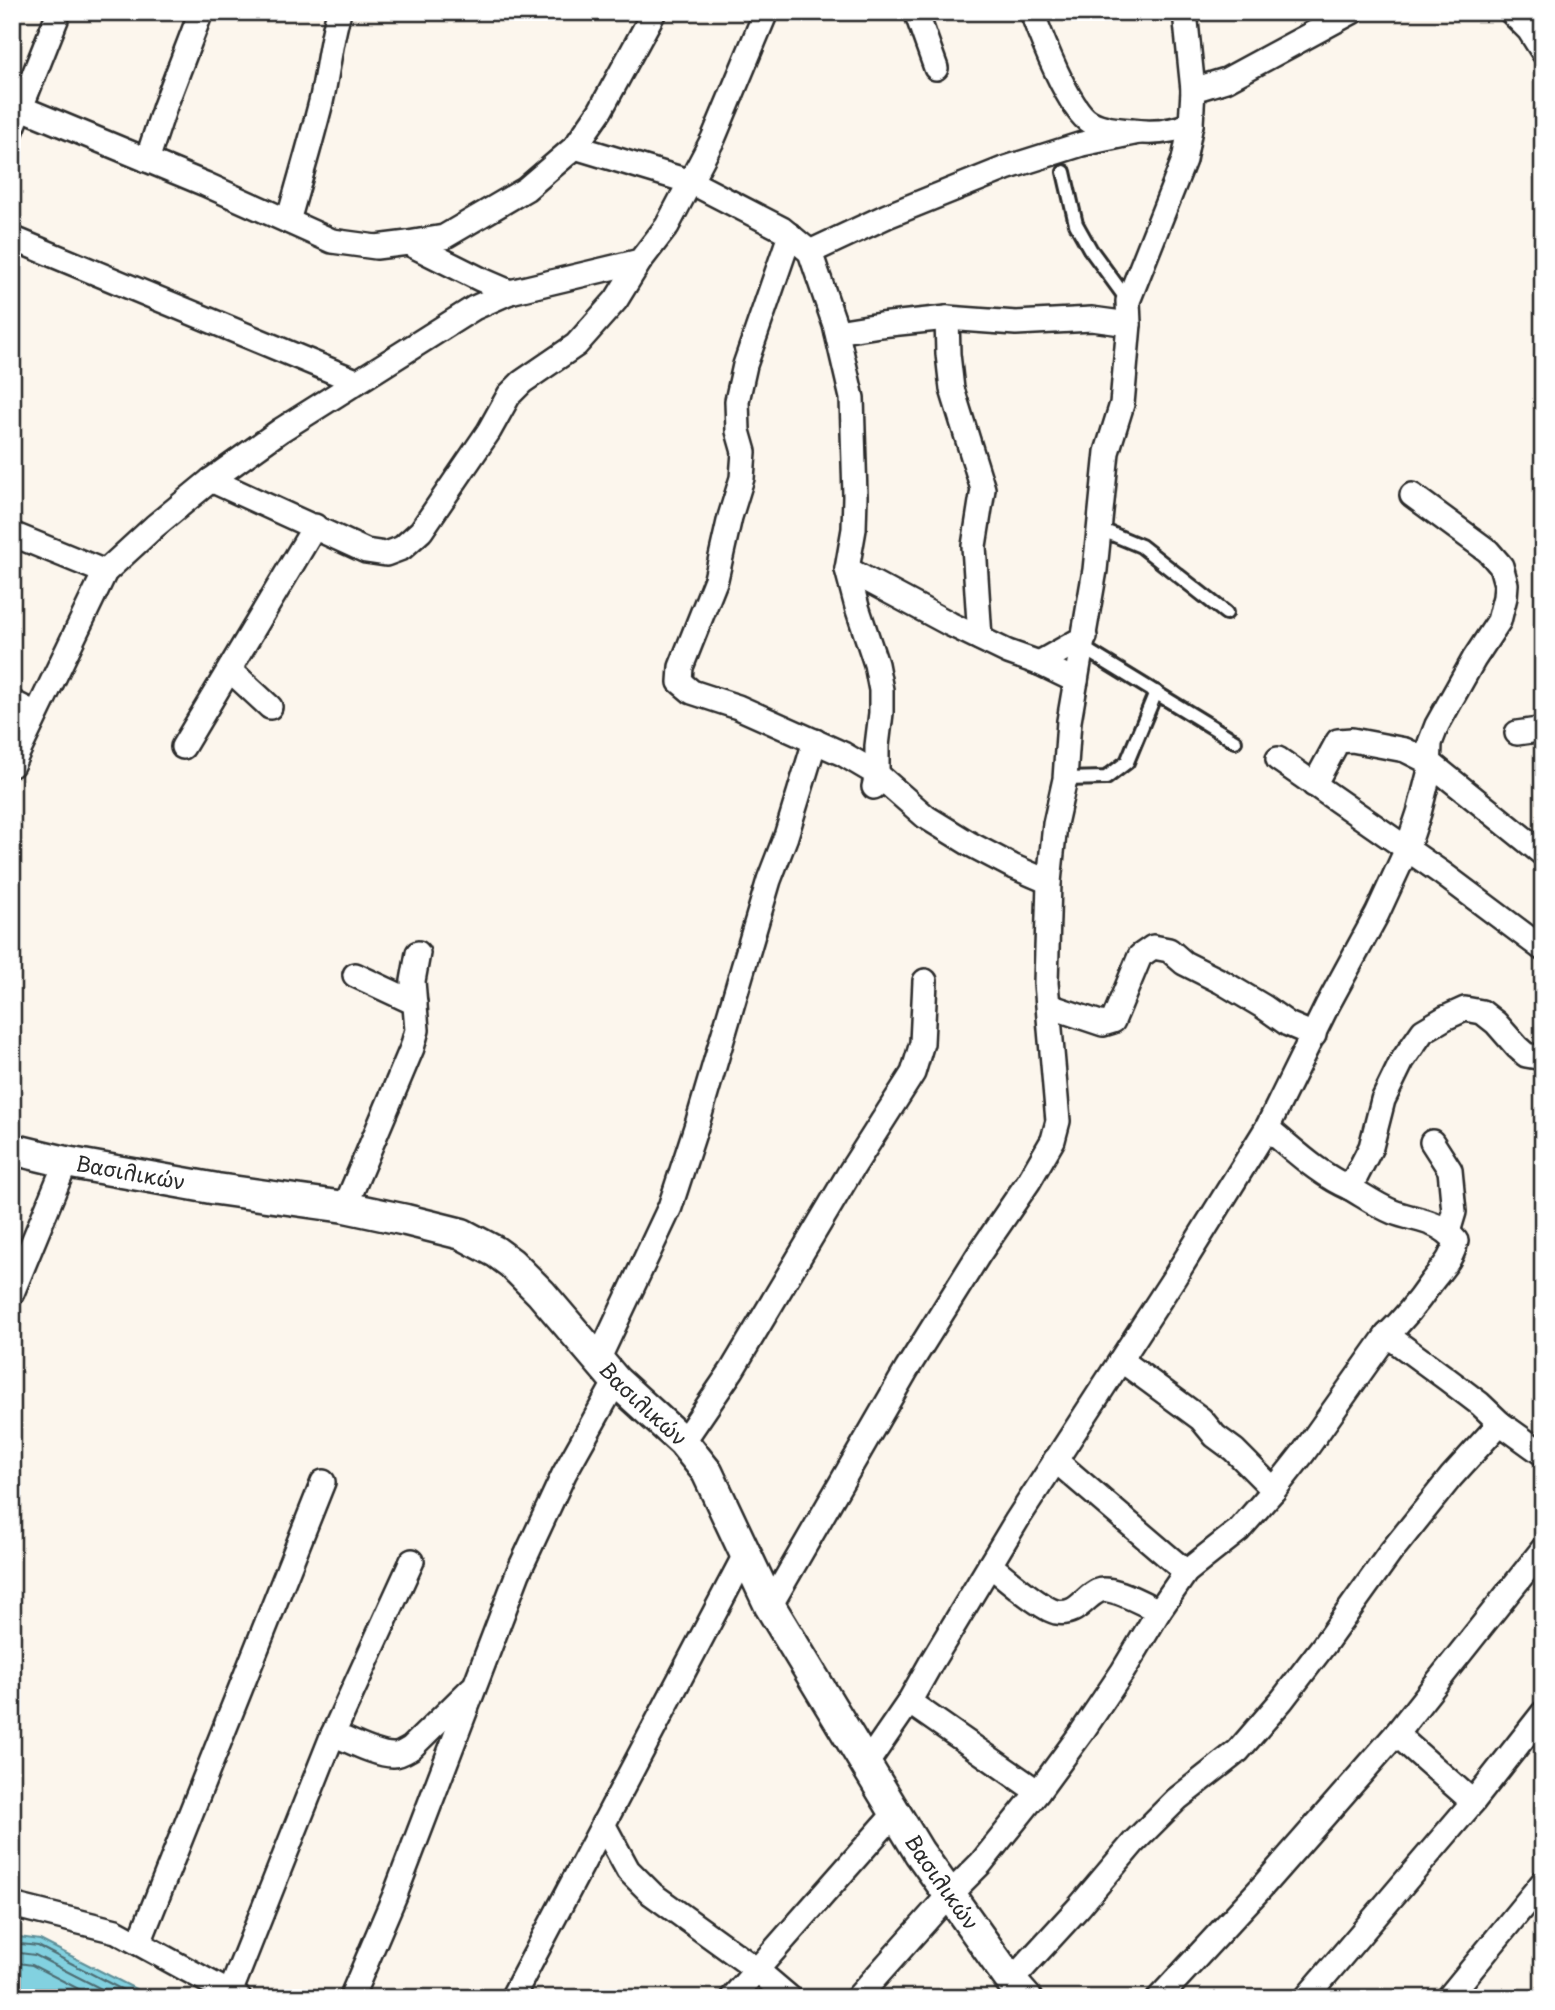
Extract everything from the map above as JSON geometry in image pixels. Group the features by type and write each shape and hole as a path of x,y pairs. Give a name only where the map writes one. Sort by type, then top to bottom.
{"street":[{"path":"12,130 17,106 59,12"},
{"path":"147,160 201,12"},
{"path":"288,222 321,102 331,37 339,12"},
{"path":"17,106 216,188 332,241 376,247 408,243 444,237 526,189 575,147 600,111 654,12"},
{"path":"211,480 366,551 386,554 402,548 421,531 489,431 509,395 522,382 576,345 617,300 640,261 667,226 691,182 713,139 766,12"},
{"path":"916,12 936,68"},
{"path":"1032,12 1078,112 1090,122 1108,129 1139,132 1173,131 1191,124"},
{"path":"770,1606 907,1368 1029,1181 1053,1140 1058,1122 1046,983 1049,883 1055,824 1065,779 1069,721 1084,643 1100,529 1107,452 1122,404 1129,324 1128,301 1184,160 1191,124 1194,90 1185,12"},
{"path":"1194,90 1226,80 1352,12"},
{"path":"1511,12 1529,30 1543,52"},
{"path":"810,252 887,216 1006,168 1082,144 1139,132"},
{"path":"575,147 691,182 782,229 810,252 837,332 852,398 854,529 847,569 876,664 880,690 881,713 875,782"},
{"path":"790,235 742,377 737,401 738,431 744,453 742,478 716,579 681,667 680,682 692,692 738,707 843,754 875,782 926,817 981,850 1049,883"},
{"path":"12,238 356,381"},
{"path":"408,243 510,292"},
{"path":"12,765 105,572 211,480 281,429 474,308 510,292 640,261"},
{"path":"837,332 947,318 1016,323 1093,318 1129,324"},
{"path":"947,318 952,389 983,489 974,546 980,638"},
{"path":"867,1763 909,1702 1055,1460 1174,1278 1267,1128 1327,1006 1377,914 1407,849 1429,774 1430,743 1437,725 1474,659 1499,621 1506,584 1502,566 1488,551 1412,495"},
{"path":"183,747 315,526"},
{"path":"12,534 105,572"},
{"path":"847,569 1008,652 1076,681"},
{"path":"1039,663 1084,643"},
{"path":"230,670 270,707"},
{"path":"12,702 36,714"},
{"path":"1517,733 1543,731"},
{"path":"1314,785 1338,741 1352,740 1405,750 1429,762 1543,854"},
{"path":"351,1998 395,1895 518,1573 564,1474 670,1207 769,880 786,836 815,741"},
{"path":"1278,759 1543,949"},
{"path":"1049,1006 1103,1024 1113,1021 1140,956 1153,947 1169,950 1184,963 1222,982 1288,1024 1314,1035"},
{"path":"345,1207 412,1048 417,1030 413,981 418,953"},
{"path":"355,975 415,1003"},
{"path":"682,1442 732,1370 849,1172 913,1073 922,1043 925,981"},
{"path":"1350,1188 1371,1147 1383,1100 1402,1060 1423,1031 1465,1009 1482,1012 1526,1055 1543,1058"},
{"path":"858,1998 949,1895 981,1863 1038,1792 1082,1732 1186,1572 1239,1530 1274,1490 1387,1335 1415,1306 1453,1254 1456,1241 1448,1232 1436,1224 1391,1211 1337,1183 1267,1128"},
{"path":"1432,1142 1450,1170 1454,1212 1448,1232"},
{"name":"Βασιλικών","path":"12,1149 66,1162 217,1189 345,1207 462,1234 496,1252 520,1271 607,1370 682,1442 707,1472 770,1606 919,1852 1018,1989"},
{"path":"12,1293 66,1162"},
{"path":"1387,1335 1543,1454"},
{"path":"1121,1360 1201,1419 1215,1436 1234,1450 1274,1490"},
{"path":"1018,1989 1079,1907 1134,1842 1177,1799 1238,1751 1282,1700 1390,1553 1500,1423"},
{"path":"1055,1460 1186,1572"},
{"path":"139,1943 323,1482"},
{"path":"1159,1998 1260,1889 1396,1734 1543,1549"},
{"path":"512,1998 746,1553"},
{"path":"12,1905 116,1931 234,1995 333,1734 412,1562"},
{"path":"990,1565 1048,1610 1060,1613 1073,1610 1099,1590 1112,1590 1159,1611"},
{"path":"333,1734 376,1751 393,1755 402,1753 411,1748 477,1683"},
{"path":"909,1702 1038,1792"},
{"path":"1306,1998 1474,1802 1543,1713"},
{"path":"1396,1734 1474,1802"},
{"path":"732,1998 896,1812"},
{"path":"603,1824 628,1870 652,1894 757,1970 790,1998"},
{"path":"1448,1998 1543,1882"}],"lane":[{"path":"1064,172 1076,224 1090,249 1128,301"},
{"path":"1100,529 1141,547 1226,613"},
{"path":"1084,643 1235,741"},
{"path":"1065,779 1106,778 1127,762 1156,692"}],"water":[{"path":"12,1936 40,1940 153,1998 12,1998"}]}
